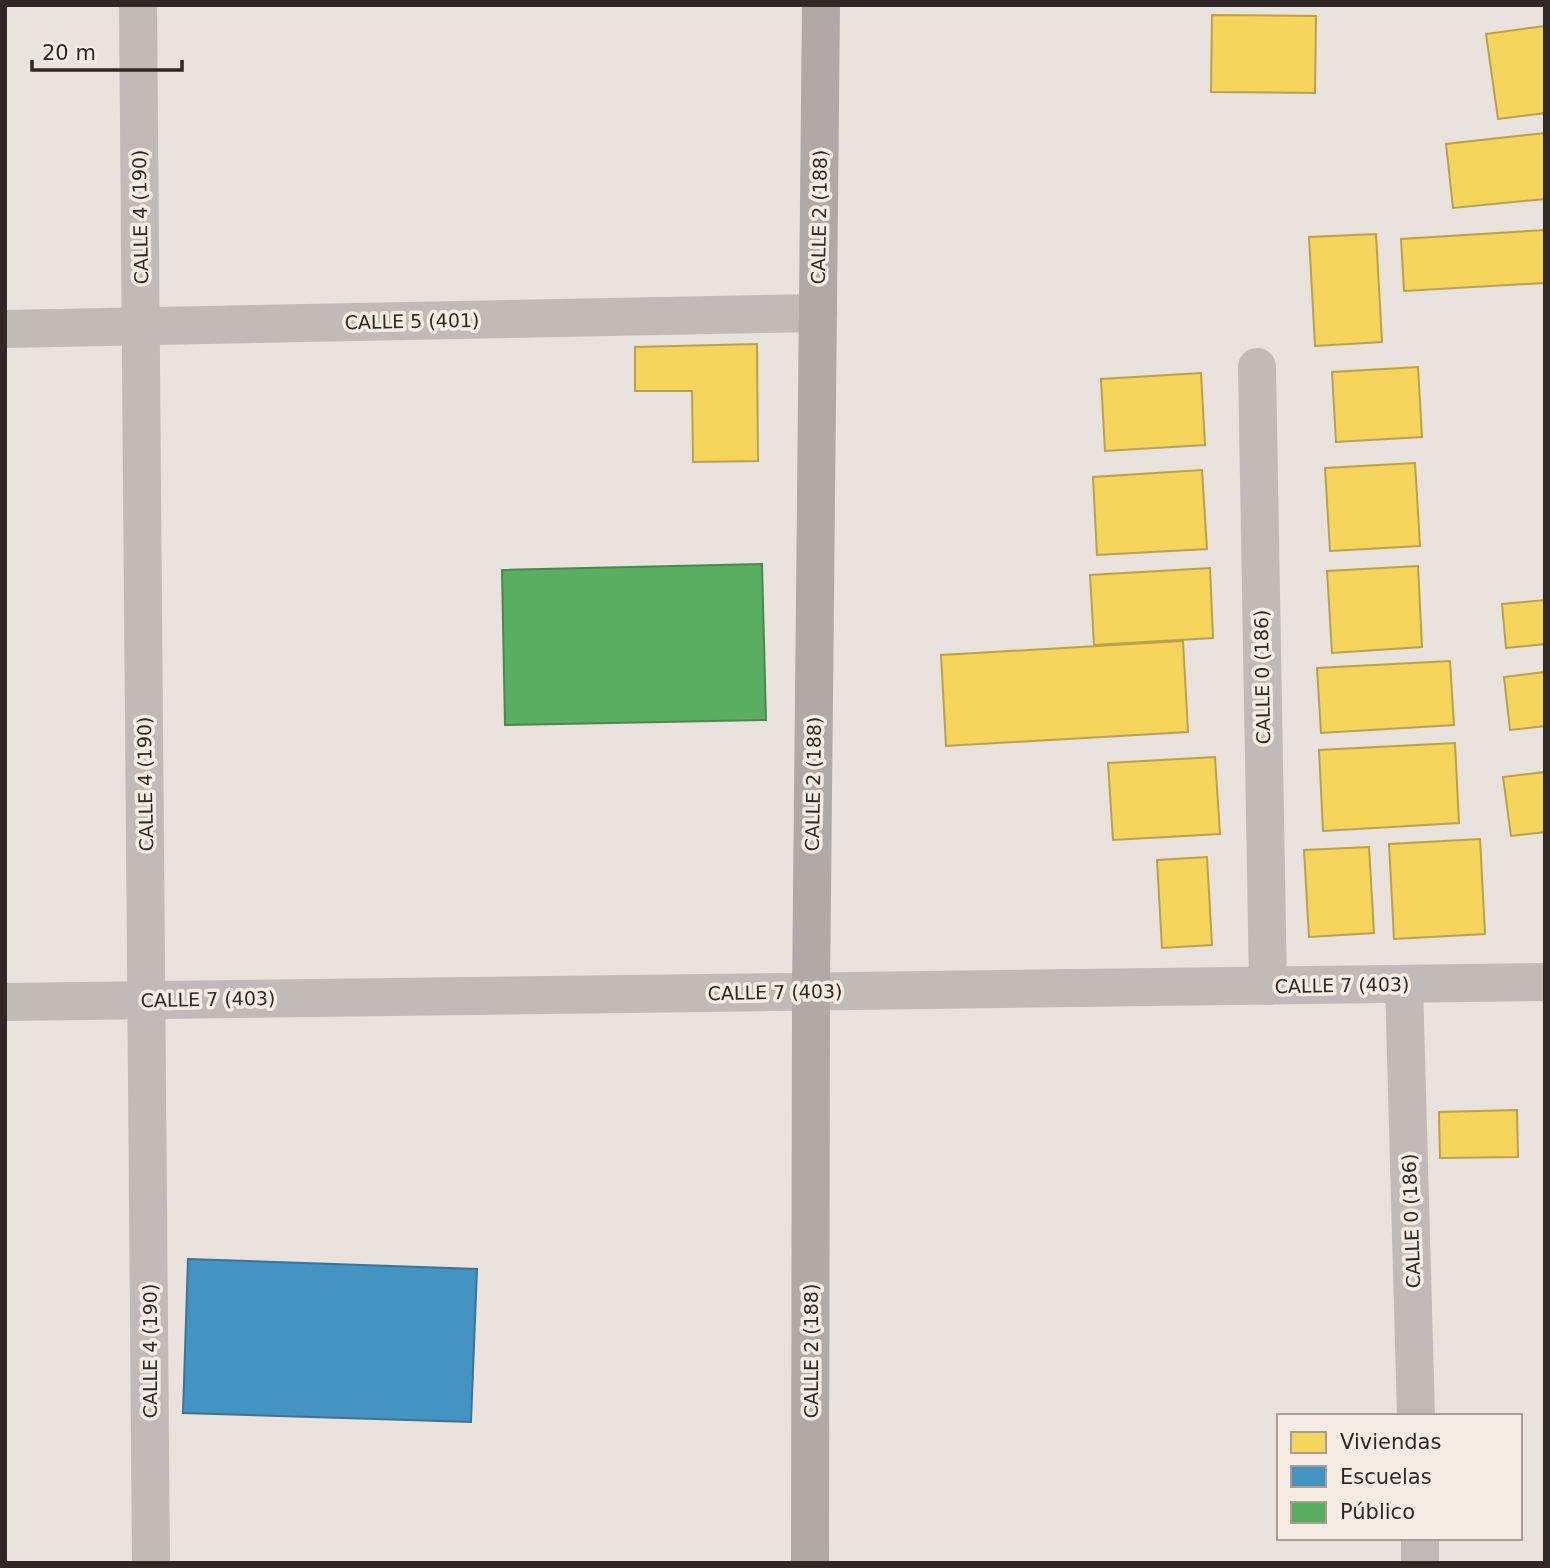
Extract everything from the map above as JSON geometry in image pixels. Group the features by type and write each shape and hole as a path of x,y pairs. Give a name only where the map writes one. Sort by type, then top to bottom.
{"main road":[{"name":"CALLE 2 (188)","path":"810,1563 811,992 821,5"}],"street":[{"name":"CALLE 4 (190)","path":"138,5 151,1563"},
{"name":"CALLE 5 (401)","path":"5,329 818,313"},
{"name":"CALLE 0 (186)","path":"1257,367 1268,986"},
{"name":"CALLE 7 (403)","path":"5,1002 1545,982"},
{"name":"CALLE 0 (186)","path":"1404,984 1416,1414"},
{"path":"1420,1540 1420,1563"}],"building: Viviendas":[{"path":"1212,15 1316,16 1315,93 1211,92"},
{"path":"1545,26 1545,113 1498,119 1486,34"},
{"path":"1545,133 1545,199 1453,208 1446,144"},
{"path":"1545,230 1545,283 1404,291 1401,239"},
{"path":"1376,234 1382,342 1315,346 1309,237"},
{"path":"757,344 758,461 693,462 692,391 635,391 635,347"},
{"path":"1418,367 1422,437 1336,442 1332,372"},
{"path":"1201,373 1205,445 1105,451 1101,379"},
{"path":"1415,463 1420,546 1330,551 1325,468"},
{"path":"1202,470 1207,549 1097,555 1093,477"},
{"path":"1418,566 1422,647 1332,653 1327,571"},
{"path":"1210,568 1213,638 1094,645 1090,575"},
{"path":"1545,600 1545,644 1506,648 1502,604"},
{"path":"1183,641 1188,732 946,746 941,655"},
{"path":"1450,661 1454,725 1321,733 1317,668"},
{"path":"1545,672 1545,726 1510,730 1504,677"},
{"path":"1455,743 1459,823 1323,831 1319,750"},
{"path":"1215,757 1220,834 1113,840 1108,763"},
{"path":"1545,772 1545,832 1511,836 1503,777"},
{"path":"1480,839 1485,934 1394,939 1389,844"},
{"path":"1369,847 1374,933 1309,937 1304,850"},
{"path":"1207,857 1212,945 1162,948 1157,860"},
{"path":"1517,1110 1518,1157 1440,1158 1439,1112"}],"building: Escuelas":[{"path":"188,1259 477,1269 471,1422 183,1413"}],"building: Público":[{"path":"762,564 766,720 505,725 502,570"}]}
